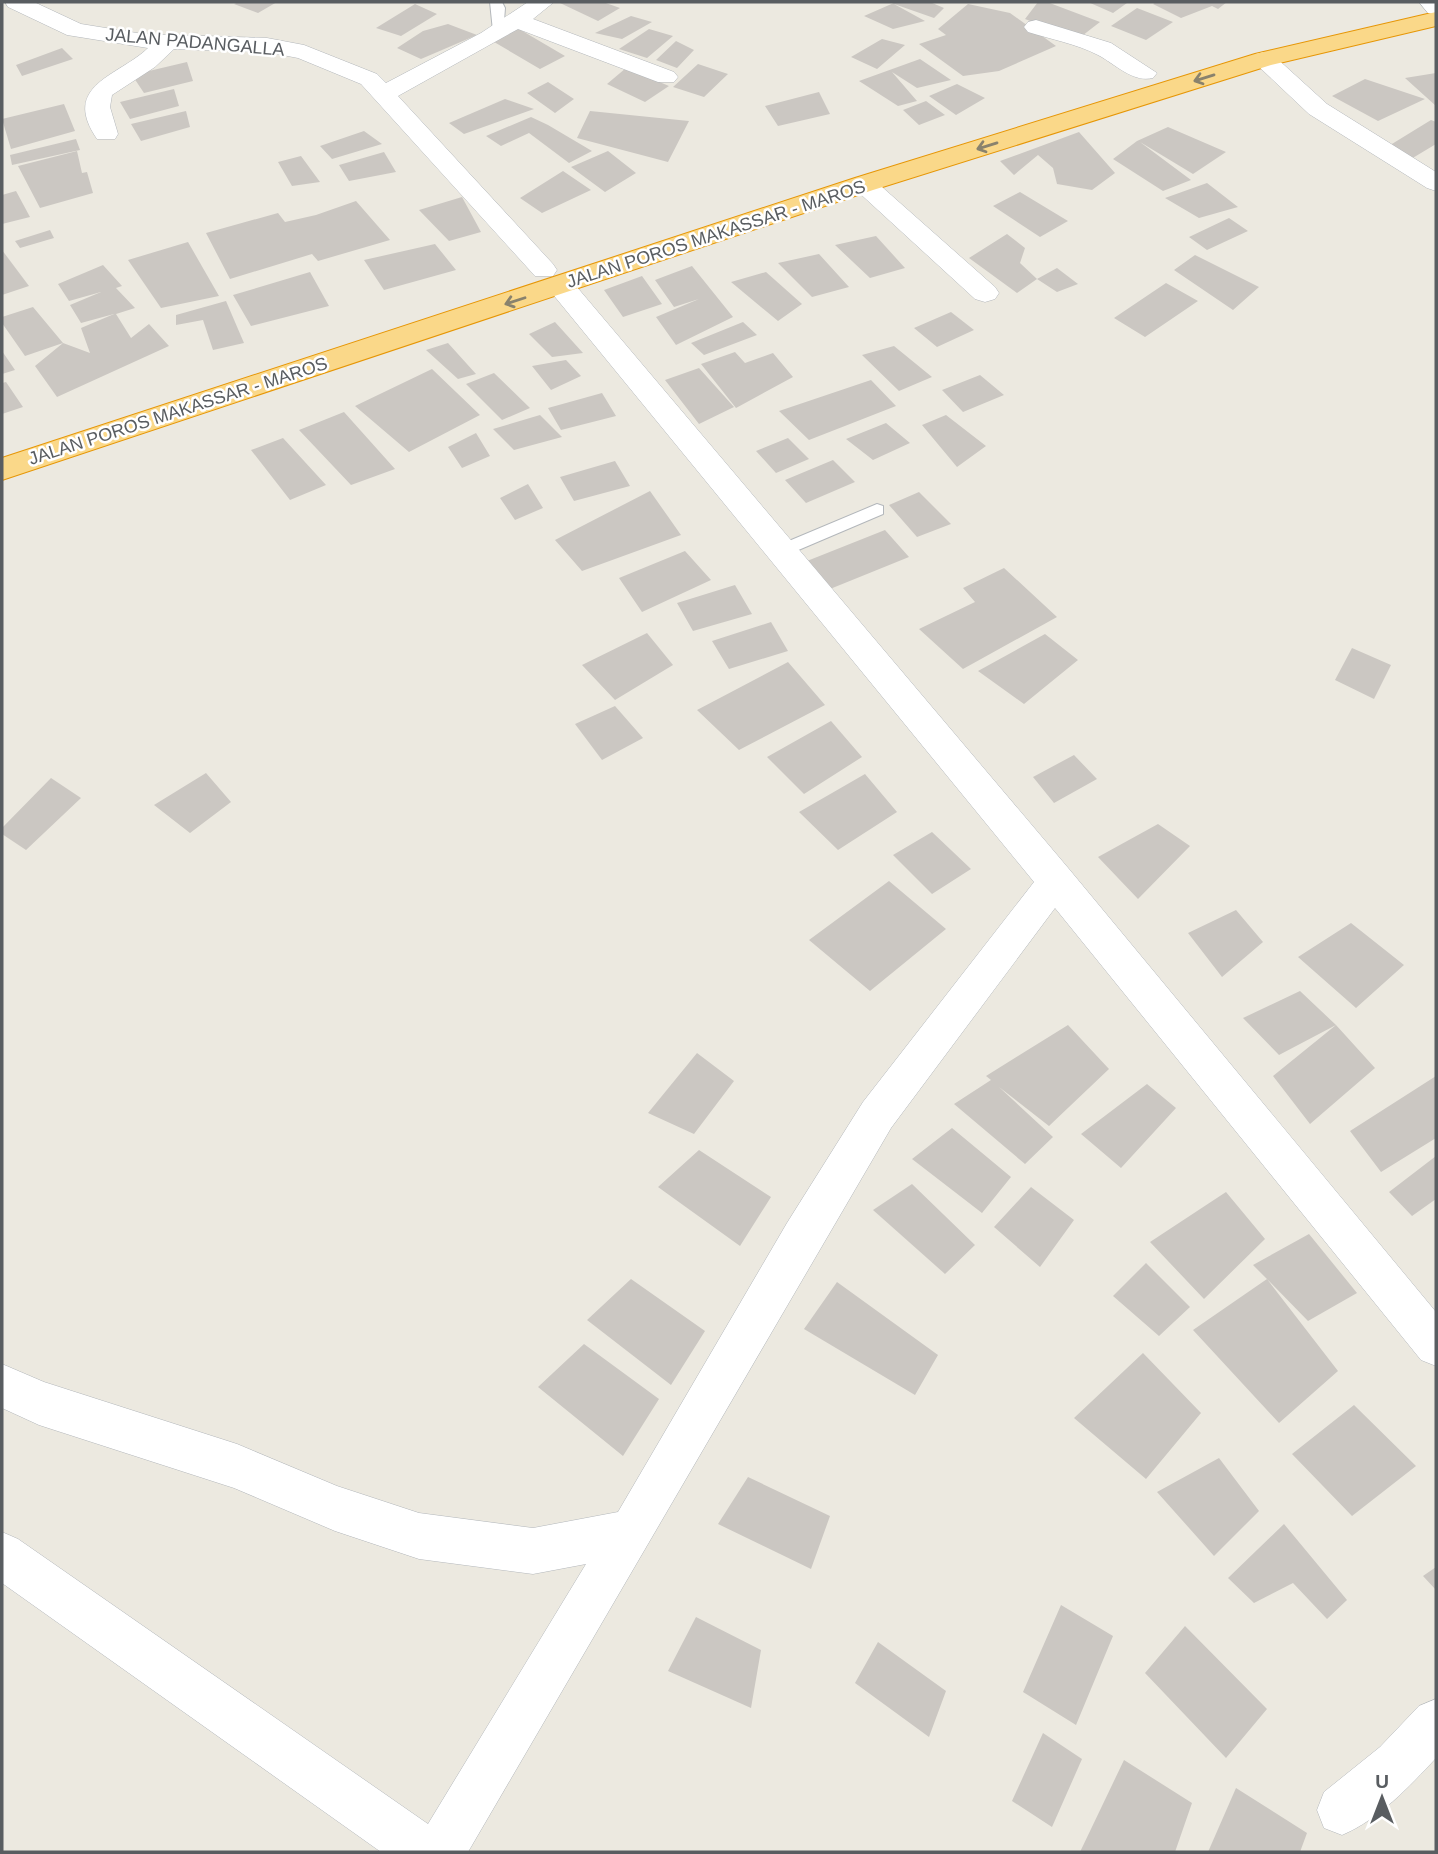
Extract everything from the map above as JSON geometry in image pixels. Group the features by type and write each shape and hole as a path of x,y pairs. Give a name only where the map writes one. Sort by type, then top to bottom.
{"highway":[{"name":"JALAN POROS MAKASSAR - MAROS","path":"2,469 1145,73 1428,2"},
{"name":"JALAN POROS MAKASSAR - MAROS","path":"2,444 864,184 1264,59 1436,19"}],"street":[{"name":"JALAN PADANGALLA","path":"16,2 75,30 168,42 255,43 304,52 369,79 553,278 783,550 1436,1345"},
{"path":"383,94 508,26 543,2"},
{"path":"1428,2 1436,8"},
{"path":"508,26 666,77"},
{"path":"1036,27 1103,48 1145,73"},
{"path":"106,134 98,107 100,94 109,84 147,62 168,42"},
{"path":"1264,59 1318,109 1352,133 1436,183"},
{"path":"864,184 985,293"},
{"path":"440,1852 723,1377 802,1237 877,1115 1056,880"},
{"path":"2,1385 39,1403 237,1466 335,1508 419,1536 533,1551 631,1532"},
{"path":"2,1555 424,1852"},
{"path":"1342,1810 1397,1765 1436,1723"}],"lane":[{"path":"496,2 508,26"},
{"path":"783,550 877,510"}],"building":[{"path":"277,2 258,13 234,4"},
{"path":"603,2 620,8 598,21 560,3"},
{"path":"896,2 930,2 944,8 934,18 894,4 925,21 893,29 864,16"},
{"path":"1038,2 1047,2 1100,22 1078,39 1025,19"},
{"path":"1088,2 1124,2 1127,3 1113,13"},
{"path":"1227,2 1218,9 1212,6 1181,18 1153,4"},
{"path":"415,4 437,14 401,36 376,28"},
{"path":"968,4 1010,13 1056,46 999,71 963,76 919,44 946,35 938,29"},
{"path":"1137,8 1173,22 1146,40 1111,26"},
{"path":"631,16 652,22 622,39 595,33"},
{"path":"448,24 477,35 421,59 397,48 423,31"},
{"path":"519,29 565,56 540,69 489,39"},
{"path":"649,29 673,36 647,58 619,49"},
{"path":"882,39 905,45 877,69 851,57"},
{"path":"676,41 694,50 677,68 656,60"},
{"path":"62,48 73,59 22,76 16,65"},
{"path":"920,59 951,80 917,88 892,72 917,101 898,106 859,81"},
{"path":"187,62 193,81 144,93 132,75"},
{"path":"698,64 728,74 704,97 673,87"},
{"path":"626,68 669,86 645,102 607,84"},
{"path":"1436,73 1436,106 1405,78"},
{"path":"1365,79 1425,99 1378,121 1332,96"},
{"path":"548,82 574,99 555,113 527,93"},
{"path":"957,84 985,98 956,115 929,96"},
{"path":"174,89 179,106 130,119 120,102"},
{"path":"819,92 830,114 778,126 765,106"},
{"path":"505,99 534,109 464,134 449,123"},
{"path":"926,101 945,115 919,125 903,110"},
{"path":"64,104 75,131 11,149 2,119"},
{"path":"186,111 190,127 141,141 131,124"},
{"path":"590,111 689,121 668,162 577,138"},
{"path":"531,117 592,151 569,163 529,133 501,146 486,136"},
{"path":"1431,120 1436,122 1436,144 1411,159 1387,147"},
{"path":"1168,127 1226,152 1193,174 1140,142 1191,180 1163,191 1113,159 1137,141"},
{"path":"364,131 382,144 332,159 320,146"},
{"path":"1079,132 1115,173 1092,190 1057,184 1053,168 1038,155 1014,175 1000,161"},
{"path":"76,139 80,150 12,165 10,155"},
{"path":"77,151 82,173 87,172 93,193 40,208 18,166"},
{"path":"608,151 636,173 605,192 571,167"},
{"path":"384,152 396,172 349,181 339,165"},
{"path":"301,156 320,182 292,186 278,162"},
{"path":"563,171 591,190 542,213 520,198"},
{"path":"1207,183 1238,207 1199,218 1165,198"},
{"path":"16,191 30,217 2,224 2,195"},
{"path":"1020,192 1068,221 1040,237 993,206"},
{"path":"462,197 481,232 449,241 419,210"},
{"path":"356,201 390,240 318,261 312,254 230,279 206,233 278,213 285,222"},
{"path":"1229,218 1248,231 1207,250 1189,237"},
{"path":"50,230 54,238 20,248 15,241"},
{"path":"1007,234 1025,248 1020,263 1037,279 1017,293 969,258"},
{"path":"876,236 905,268 870,278 835,245"},
{"path":"188,242 219,296 161,308 128,260"},
{"path":"435,244 456,270 384,290 364,260"},
{"path":"2,250 29,286 2,295"},
{"path":"819,254 849,287 812,297 778,263"},
{"path":"1195,255 1259,287 1233,310 1174,270"},
{"path":"103,265 122,286 116,288 135,308 116,314 131,338 149,324 169,346 57,397 35,366 63,343 90,353 81,328 114,314 81,323 70,305 101,292 69,301 58,284"},
{"path":"692,266 733,317 676,345 656,317 699,299 674,307 655,280"},
{"path":"1057,268 1078,284 1057,292 1037,279"},
{"path":"310,272 329,306 251,326 233,295"},
{"path":"766,272 802,304 778,321 731,282"},
{"path":"642,276 662,304 623,317 604,290"},
{"path":"1166,283 1198,301 1145,337 1114,318"},
{"path":"226,301 244,343 213,350 203,320 176,325 176,315"},
{"path":"33,307 63,343 25,356 2,323 2,317"},
{"path":"951,312 974,330 937,347 914,328"},
{"path":"555,322 583,353 552,357 529,334"},
{"path":"743,322 757,335 704,355 691,343"},
{"path":"448,343 476,374 458,379 426,350"},
{"path":"894,346 932,377 899,391 862,355"},
{"path":"2,351 15,370 2,374"},
{"path":"735,352 745,363 773,353 793,377 736,408 701,364"},
{"path":"566,360 581,376 551,390 532,366"},
{"path":"699,368 734,407 699,424 665,380"},
{"path":"432,369 480,415 409,452 355,406"},
{"path":"494,373 530,408 502,420 466,384"},
{"path":"980,375 1004,395 963,412 942,390"},
{"path":"871,380 896,406 809,440 779,411"},
{"path":"6,382 23,407 2,414 2,383"},
{"path":"602,393 616,416 561,430 548,408"},
{"path":"344,412 395,469 351,485 299,430"},
{"path":"540,415 562,437 514,450 493,429"},
{"path":"946,415 986,446 957,467 922,425"},
{"path":"886,423 910,443 873,460 846,439"},
{"path":"476,433 490,456 462,468 448,447"},
{"path":"283,438 326,485 290,500 251,450"},
{"path":"788,438 809,459 776,473 756,451"},
{"path":"833,460 855,482 806,503 785,480"},
{"path":"615,461 630,486 574,501 560,477"},
{"path":"528,484 543,508 515,520 500,498"},
{"path":"650,491 681,535 582,571 555,540"},
{"path":"919,492 951,524 917,537 889,505"},
{"path":"885,530 909,557 830,589 807,561"},
{"path":"685,551 711,580 642,612 619,578"},
{"path":"1004,568 1057,617 963,669 919,629 975,602 963,588"},
{"path":"735,585 752,614 693,631 677,603"},
{"path":"771,622 788,651 729,669 712,641"},
{"path":"647,633 673,665 615,700 582,665"},
{"path":"1045,634 1078,660 1024,704 978,671"},
{"path":"1352,648 1391,665 1374,699 1335,680"},
{"path":"788,662 825,705 739,750 697,710"},
{"path":"615,706 643,738 602,760 575,724"},
{"path":"831,721 862,757 804,794 767,757"},
{"path":"1074,755 1097,779 1054,803 1033,777"},
{"path":"206,773 231,802 190,833 154,805"},
{"path":"865,774 897,812 838,850 799,812"},
{"path":"51,778 81,798 26,850 2,834 2,828"},
{"path":"1158,824 1190,846 1138,899 1098,857"},
{"path":"932,832 971,869 932,894 893,855"},
{"path":"889,881 946,929 870,991 809,940"},
{"path":"1236,910 1263,942 1222,977 1188,933"},
{"path":"1351,923 1404,965 1356,1008 1298,957"},
{"path":"1300,991 1336,1025 1279,1055 1243,1018"},
{"path":"1068,1025 1109,1069 1049,1126 999,1087 1053,1137 1025,1164 954,1104 991,1080 986,1076"},
{"path":"1336,1025 1375,1068 1310,1124 1273,1076"},
{"path":"697,1053 734,1081 694,1134 648,1113"},
{"path":"1436,1076 1436,1138 1381,1172 1350,1131"},
{"path":"1147,1084 1176,1108 1121,1168 1081,1134"},
{"path":"952,1128 1011,1177 982,1213 912,1159"},
{"path":"699,1150 771,1197 740,1246 658,1187"},
{"path":"1436,1156 1436,1199 1412,1216 1389,1192"},
{"path":"912,1184 975,1245 945,1274 873,1210"},
{"path":"1031,1187 1074,1220 1040,1267 994,1227"},
{"path":"1226,1192 1265,1239 1204,1299 1150,1242"},
{"path":"1309,1234 1357,1293 1308,1321 1253,1265"},
{"path":"1146,1263 1190,1307 1159,1336 1113,1296"},
{"path":"631,1279 705,1331 671,1385 587,1320"},
{"path":"1267,1279 1338,1371 1279,1423 1193,1330"},
{"path":"837,1282 938,1355 915,1395 804,1329"},
{"path":"584,1344 659,1399 623,1456 538,1387"},
{"path":"1143,1353 1201,1413 1146,1479 1074,1418"},
{"path":"1354,1405 1416,1466 1352,1516 1292,1454"},
{"path":"1219,1458 1259,1511 1214,1556 1157,1492"},
{"path":"748,1477 830,1516 811,1569 718,1524"},
{"path":"1284,1524 1347,1600 1327,1619 1293,1583 1254,1603 1228,1578"},
{"path":"1436,1567 1436,1590 1423,1576"},
{"path":"1061,1605 1113,1636 1076,1725 1023,1692"},
{"path":"696,1617 761,1650 751,1708 668,1671"},
{"path":"1185,1626 1267,1709 1226,1758 1145,1673"},
{"path":"878,1642 946,1691 929,1737 855,1683"},
{"path":"1043,1733 1082,1759 1052,1827 1012,1801"},
{"path":"1124,1760 1192,1803 1175,1852 1080,1852"},
{"path":"1236,1788 1307,1833 1300,1852 1208,1852"}]}
